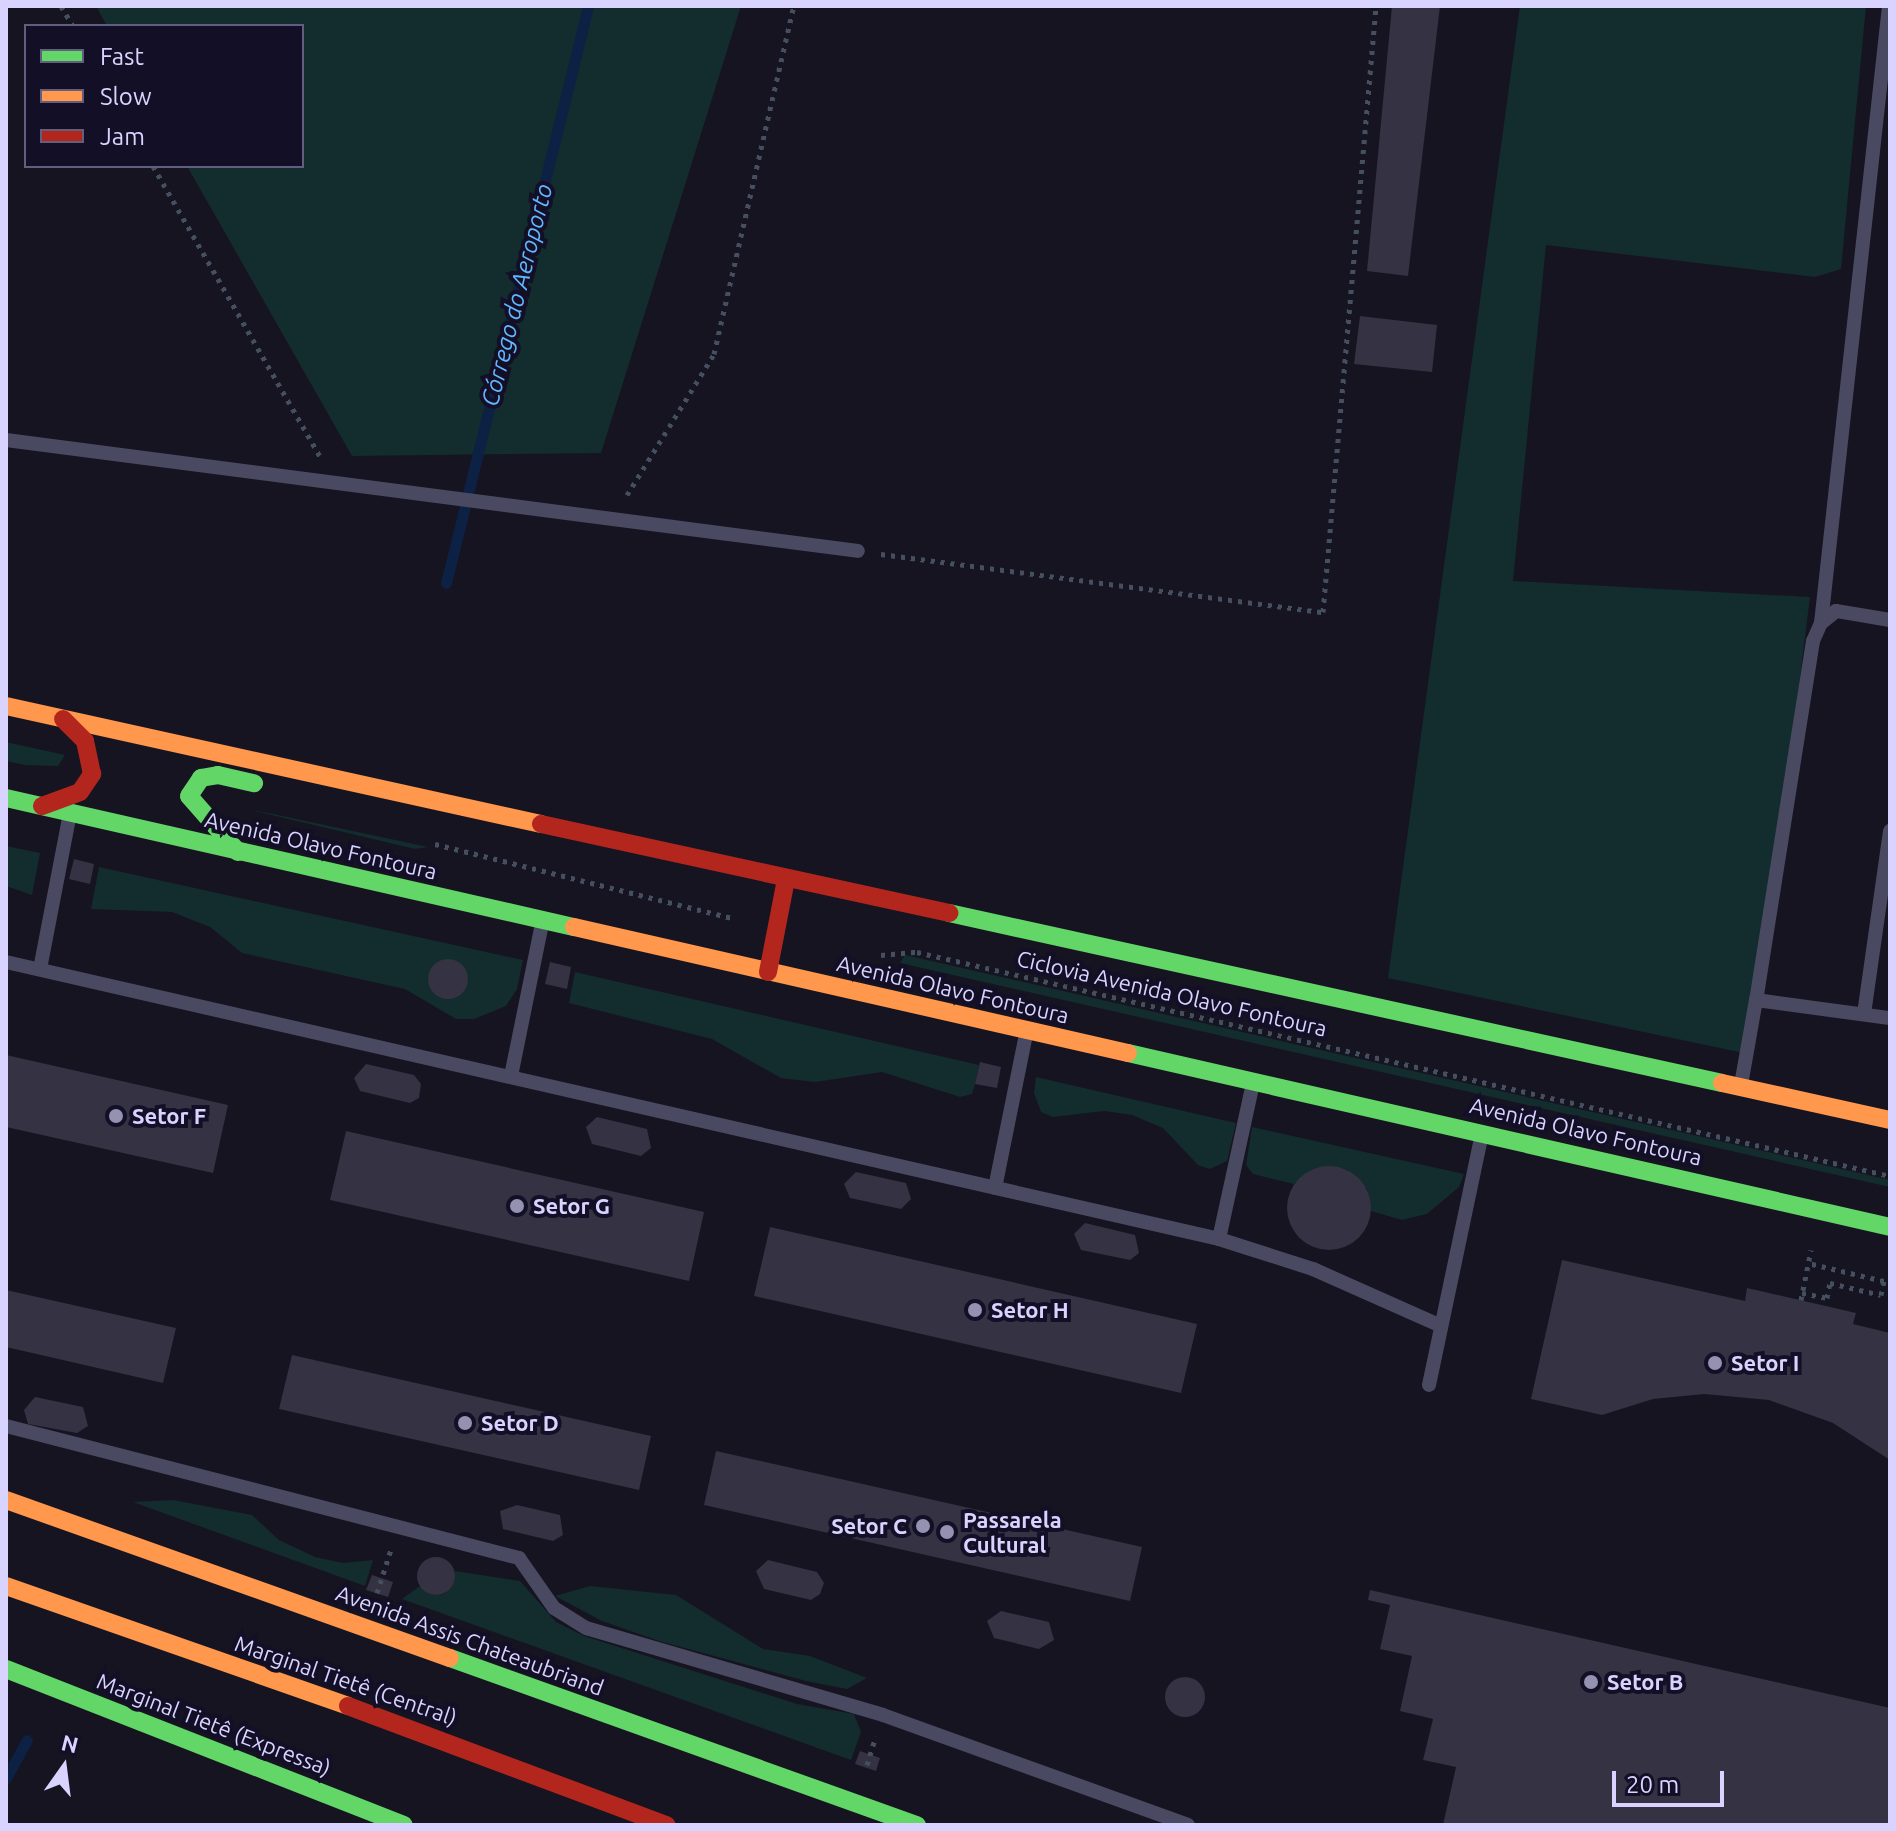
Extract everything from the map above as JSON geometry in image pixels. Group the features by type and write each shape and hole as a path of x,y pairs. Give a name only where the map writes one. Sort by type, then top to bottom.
{"main road":[{"path":"6,706 1494,1037 1741,1085 1890,1120"},
{"path":"42,806 80,792 92,774 85,741 63,719"},
{"path":"238,852 191,803 192,785 218,775 276,788"},
{"name":"Avenida Olavo Fontoura","path":"6,798 1483,1131 1890,1227"},
{"path":"616,861 665,864 691,858"},
{"path":"768,972 786,879"},
{"name":"Avenida Assis Chateaubriand","path":"6,1500 917,1825"},
{"name":"Marginal Tietê (Central)","path":"6,1586 465,1747 667,1825"},
{"name":"Marginal Tietê (Expressa)","path":"6,1669 404,1825"}],"lane":[{"path":"1741,1085 1813,641 1821,623 1889,6"},
{"path":"6,440 858,551"},
{"path":"1821,623 1836,611 1890,620"},
{"path":"40,969 70,813"},
{"path":"1864,1014 1890,831"},
{"path":"511,1076 543,920"},
{"path":"6,962 1219,1239 1313,1269 1441,1326"},
{"path":"1756,1000 1890,1018"},
{"path":"995,1188 1027,1030"},
{"path":"1219,1239 1254,1080"},
{"path":"1429,1385 1483,1131"},
{"path":"6,1426 519,1558 554,1608 586,1628 883,1715 1188,1825"}],"path":[{"path":"61,6 72,24"},
{"path":"614,517 714,354 794,6"},
{"path":"858,551 1323,612 1376,6"},
{"path":"154,168 337,485"},
{"path":"448,851 775,928"},
{"name":"Ciclovia Avenida Olavo Fontoura","path":"866,952 881,956 917,952 1890,1176"},
{"path":"1801,1300 1811,1248"},
{"path":"1802,1293 1827,1298 1830,1283 1881,1295 1884,1281 1808,1263"},
{"path":"376,1597 398,1529"}],"green space":[{"path":"96,6 741,6 601,453 352,456 188,168 304,168 304,24 106,24"},
{"path":"1520,6 1866,6 1841,269 1815,277 1546,245 1513,581 1810,597 1753,1055 1388,978"},
{"path":"6,742 65,755 58,766 6,761"},
{"path":"251,810 273,814 428,847 415,849"},
{"path":"6,846 40,853 32,895 6,886"},
{"path":"99,867 523,960 517,989 506,1006 474,1019 456,1019 405,989 242,953 210,927 172,912 91,909"},
{"path":"905,955 1890,1180 1890,1187 900,963"},
{"path":"575,972 979,1065 975,1084 972,1094 960,1097 882,1072 815,1082 781,1078 712,1039 569,1003"},
{"path":"1036,1077 1236,1123 1227,1161 1210,1169 1198,1165 1163,1128 1132,1115 1104,1111 1053,1117 1041,1112 1034,1093"},
{"path":"1252,1127 1464,1174 1459,1187 1427,1214 1402,1220 1371,1211 1367,1189 1346,1169 1317,1168 1294,1184 1253,1174 1246,1165"},
{"path":"173,1500 252,1515 279,1540 315,1557 343,1563 373,1560 365,1586 133,1502"},
{"path":"455,1571 520,1581 556,1622 584,1636 797,1704 854,1714 861,1732 851,1760 402,1599 420,1586 435,1595 444,1594 451,1588"},
{"path":"590,1586 676,1595 763,1649 810,1656 867,1678 847,1689 806,1681 659,1641 602,1621 555,1596"}],"building":[{"path":"1392,6 1440,6 1408,276 1367,271"},
{"path":"1360,316 1437,325 1432,372 1354,364"},
{"path":"74,859 94,864 90,884 69,879"},
{"path":"448,959 462,965 468,979 462,993 448,999 434,993 428,979 434,965"},
{"path":"550,962 571,967 567,989 545,984"},
{"name":"Setor F","path":"6,1055 228,1105 213,1173 6,1127"},
{"path":"980,1062 1001,1067 997,1088 975,1084"},
{"path":"366,1064 414,1075 421,1084 419,1098 410,1103 360,1091 354,1078"},
{"path":"597,1117 647,1129 651,1148 641,1156 592,1144 586,1127"},
{"name":"Setor G","path":"346,1131 704,1212 689,1281 330,1200"},
{"path":"1329,1166 1345,1169 1359,1178 1368,1192 1371,1208 1368,1224 1359,1238 1345,1247 1329,1250 1313,1247 1299,1238 1290,1224 1287,1208 1290,1192 1299,1178 1313,1169"},
{"path":"856,1172 906,1183 911,1199 901,1209 850,1198 844,1184"},
{"path":"1085,1223 1135,1235 1139,1253 1130,1260 1081,1250 1074,1234"},
{"name":"Setor H","path":"770,1227 1197,1324 1181,1393 754,1296"},
{"name":"Setor I","path":"1562,1260 1745,1301 1747,1288 1856,1313 1853,1324 1890,1333 1890,1460 1833,1423 1769,1400 1704,1394 1653,1399 1602,1415 1531,1399"},
{"path":"6,1290 176,1328 163,1383 6,1347"},
{"name":"Setor D","path":"292,1355 651,1436 639,1490 279,1409"},
{"path":"35,1397 83,1407 88,1426 77,1433 28,1424 24,1410"},
{"name":"Setor C","path":"716,1451 1142,1547 1130,1601 704,1505"},
{"path":"517,1505 560,1515 563,1535 553,1541 503,1529 500,1511"},
{"path":"436,1557 449,1563 455,1576 449,1589 436,1595 423,1589 417,1576 423,1563"},
{"path":"768,1560 817,1572 824,1583 820,1594 811,1600 764,1589 756,1571"},
{"path":"372,1575 393,1582 388,1597 366,1590"},
{"name":"Setor B","path":"1370,1590 1890,1708 1890,1825 1443,1825 1456,1767 1423,1760 1433,1719 1400,1711 1412,1656 1380,1649 1390,1605 1368,1600"},
{"path":"1001,1611 1049,1622 1054,1640 1039,1649 994,1638 987,1621"},
{"path":"1185,1677 1199,1683 1205,1697 1199,1711 1185,1717 1171,1711 1165,1697 1171,1683"},
{"path":"860,1751 880,1758 876,1771 855,1764"}],"waterway":[{"name":"Córrego do Aeroporto","path":"446,583 588,6"},
{"path":"6,1778 27,1740"}],"traffic: fast":[{"path":"238,852 189,796 201,778 218,775 254,783"},
{"path":"6,798 574,927"},
{"path":"949,913 1722,1083"},
{"path":"1128,1053 1890,1227"},
{"path":"450,1658 917,1825"},
{"path":"6,1669 404,1825"}],"traffic: slow":[{"path":"6,706 541,824"},
{"path":"574,927 1128,1053"},
{"path":"1722,1083 1890,1120"},
{"path":"6,1500 450,1658"},
{"path":"6,1586 348,1706"}],"traffic: jam":[{"path":"42,806 80,792 92,774 85,741 63,719"},
{"path":"541,824 949,913"},
{"path":"768,972 786,879"},
{"path":"348,1706 667,1825"}],"place":[{"name":"Setor F","path":"116,1116"},
{"name":"Setor G","path":"517,1206"},
{"name":"Setor H","path":"975,1310"},
{"name":"Setor I","path":"1715,1363"},
{"name":"Setor D","path":"465,1423"},
{"name":"Setor C","path":"923,1526"},
{"name":"Passarela Cultural","path":"947,1532"},
{"name":"Setor B","path":"1591,1682"}]}
